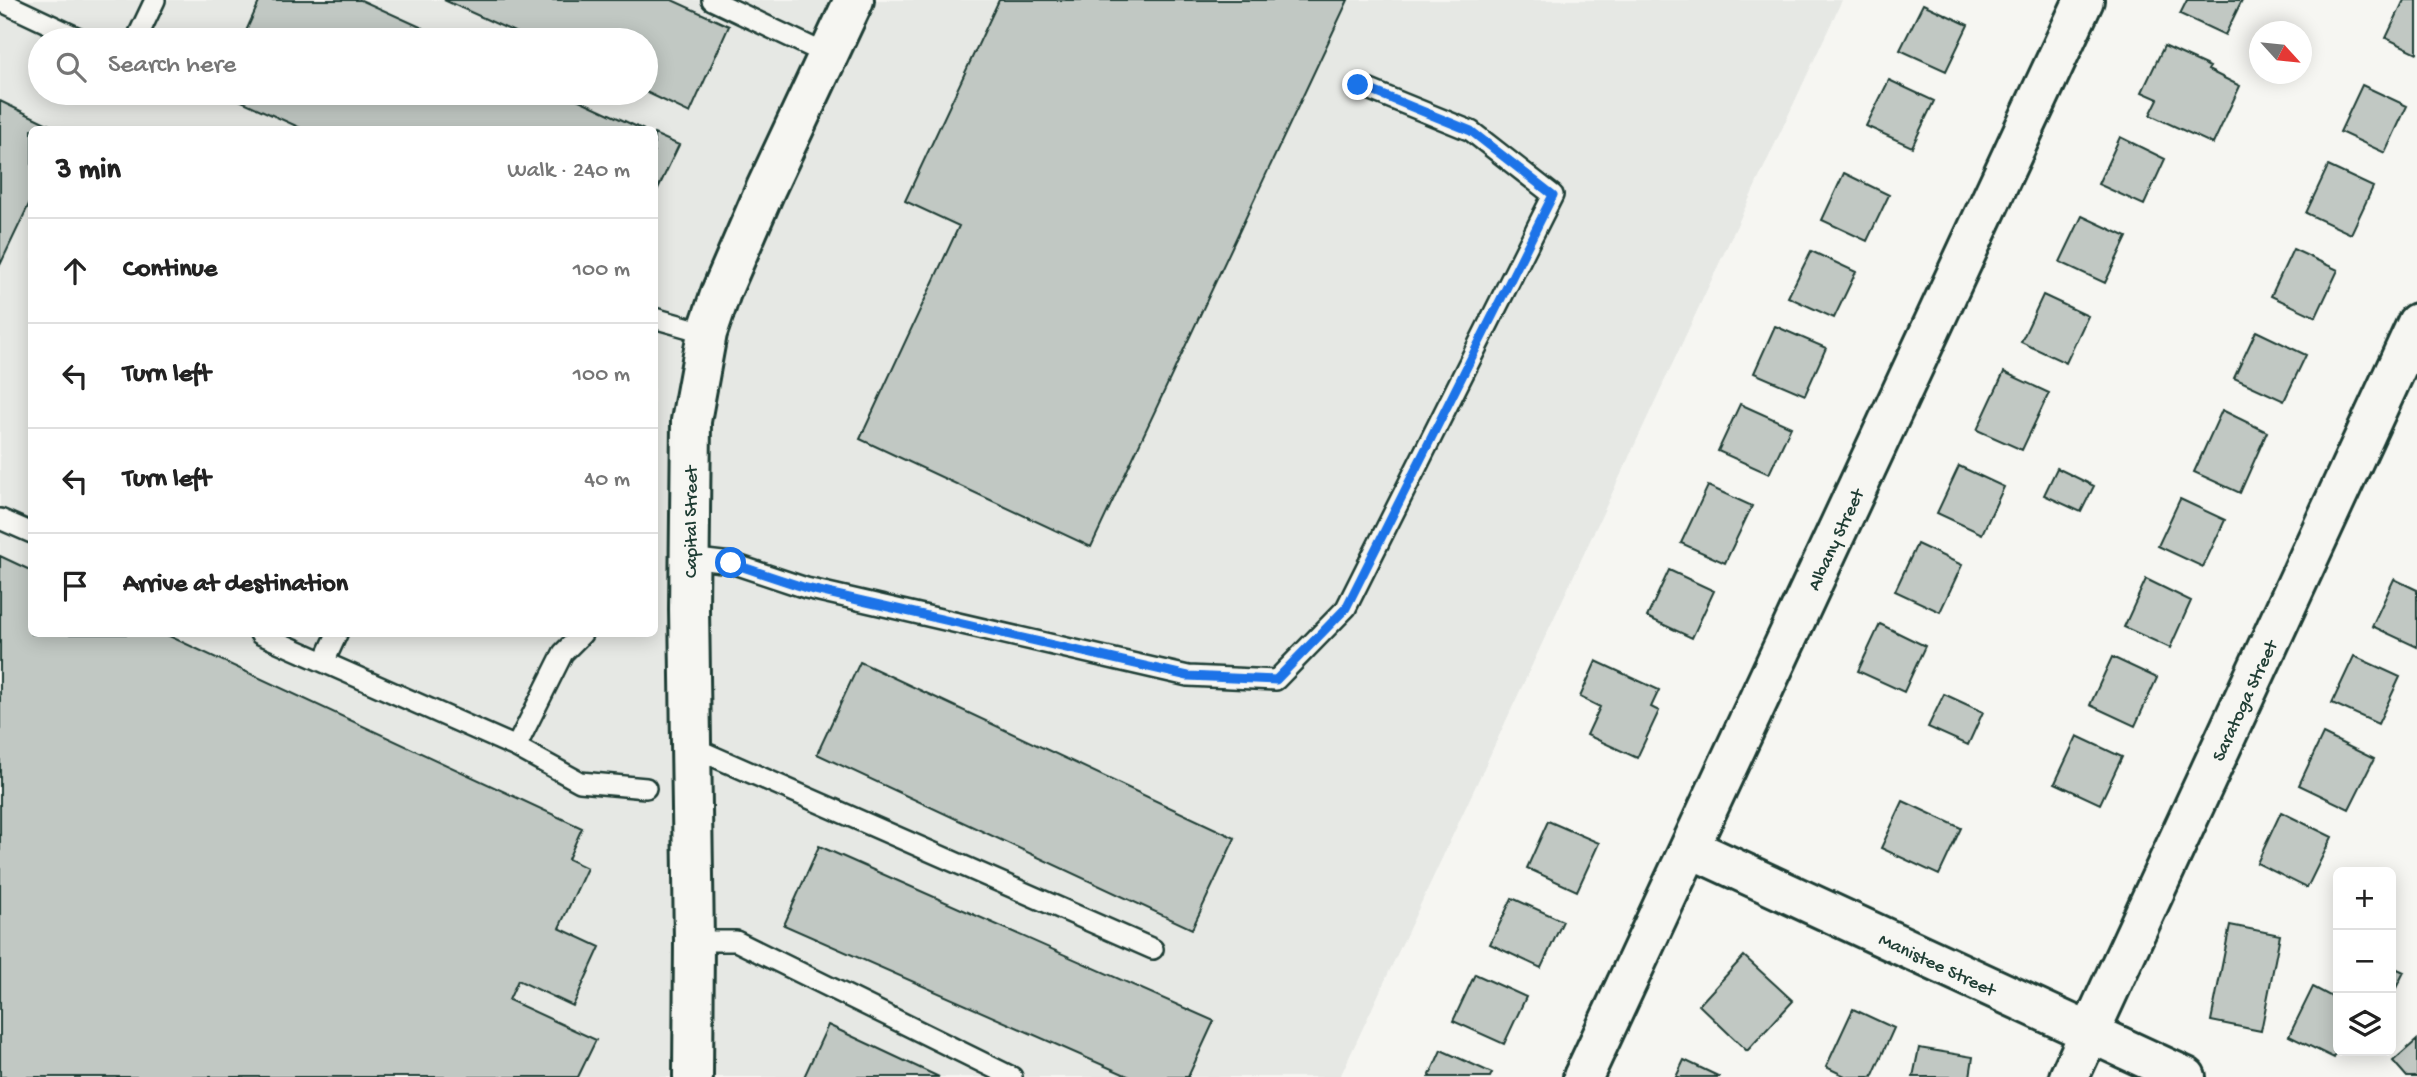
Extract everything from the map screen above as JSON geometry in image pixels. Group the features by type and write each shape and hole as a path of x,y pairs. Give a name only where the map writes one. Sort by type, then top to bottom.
{"street":[{"name":"Capital Street","path":"693,1077 689,558 691,421 707,333 739,249 854,0"},
{"name":"Albany Street","path":"1583,1077 2084,0"},
{"name":"Saratoga Street","path":"2069,1077 2417,323"},
{"name":"Manistee Street","path":"1690,848 2186,1077"}],"lane":[{"path":"142,28 155,0"},
{"path":"712,0 828,55"},
{"path":"0,1 57,28"},
{"path":"689,558 731,563 806,588 1188,676 1276,680 1346,608 1553,195 1471,131 1358,85"},
{"path":"658,319 707,333"},
{"path":"0,519 28,531"},
{"path":"267,637 516,747 580,782 646,788"},
{"path":"324,662 336,637"},
{"path":"516,747 563,653 579,637"},
{"path":"692,747 1153,949"},
{"path":"694,941 736,941 1012,1077"}],"shaded area":[{"path":"0,0 1842,0 1340,1077 0,1077"}],"building":[{"path":"260,0 361,0 423,28 247,28"},
{"path":"444,0 672,0 729,26 690,113 658,98 658,28 506,28"},
{"path":"999,0 1348,0 1091,547 860,439 959,226 905,201"},
{"path":"2187,0 2242,0 2225,35 2180,14"},
{"path":"2404,0 2417,0 2417,53 2386,38"},
{"path":"1923,4 1968,25 1946,71 1900,50"},
{"path":"2164,46 2210,67 2208,70 2240,86 2213,144 2150,115 2158,99 2142,92"},
{"path":"1889,80 1934,101 1912,147 1866,126"},
{"path":"2362,85 2407,106 2385,153 2340,132"},
{"path":"0,101 52,126 28,126 28,206 0,265"},
{"path":"250,105 590,105 635,126 296,126"},
{"path":"658,136 679,145 658,189"},
{"path":"2120,137 2165,159 2144,205 2098,184"},
{"path":"2328,166 2373,187 2351,234 2306,213"},
{"path":"1844,173 1889,195 1867,241 1822,220"},
{"path":"2082,216 2127,237 2105,283 2060,262"},
{"path":"2293,249 2338,270 2316,317 2271,296"},
{"path":"1811,251 1856,272 1834,318 1788,297"},
{"path":"2043,295 2088,316 2066,363 2021,342"},
{"path":"1775,326 1826,348 1805,395 1754,373"},
{"path":"2256,331 2306,355 2284,401 2234,378"},
{"path":"2004,372 2049,393 2022,450 1977,430"},
{"path":"1740,404 1791,427 1769,474 1718,451"},
{"path":"2222,410 2267,432 2240,493 2194,472"},
{"path":"1959,466 2004,487 1982,534 1937,513"},
{"path":"2057,468 2094,486 2081,512 2044,495"},
{"path":"1708,486 1752,506 1725,563 1681,543"},
{"path":"2180,499 2225,520 2203,567 2158,546"},
{"path":"1917,544 1962,565 1940,612 1895,591"},
{"path":"0,556 28,569 28,637 171,637 582,828 568,859 587,868 559,928 600,947 573,1006 518,980 509,1000 596,1040 578,1077 0,1077"},
{"path":"1669,570 1714,591 1692,638 1647,617"},
{"path":"2146,579 2191,601 2170,648 2124,627"},
{"path":"2394,579 2417,590 2417,647 2372,626"},
{"path":"1880,624 1925,646 1904,692 1858,671"},
{"path":"2354,656 2400,677 2378,724 2332,703"},
{"path":"2112,657 2157,678 2135,726 2090,705"},
{"path":"1596,661 1659,690 1651,707 1659,711 1637,758 1587,735 1600,707 1580,697"},
{"path":"860,662 1235,838 1192,929 817,754"},
{"path":"1944,694 1983,712 1968,745 1928,727"},
{"path":"2323,734 2374,759 2349,809 2299,785"},
{"path":"2077,736 2122,757 2100,804 2055,783"},
{"path":"1903,801 1961,828 1939,875 1881,848"},
{"path":"2281,812 2332,837 2307,888 2257,863"},
{"path":"1548,821 1599,843 1577,891 1527,868"},
{"path":"819,846 1214,1021 1188,1077 1130,1077 784,925"},
{"path":"1512,898 1563,921 1541,968 1490,944"},
{"path":"2230,925 2280,935 2261,1031 2211,1021"},
{"path":"1744,956 1793,1001 1747,1051 1699,1005"},
{"path":"2396,968 2404,972 2396,988"},
{"path":"1475,974 1526,997 1504,1044 1453,1021"},
{"path":"2313,987 2333,997 2334,1058 2289,1036"},
{"path":"1853,1009 1894,1028 1872,1077 1847,1077 1826,1067"},
{"path":"828,1025 939,1077 804,1077"},
{"path":"2417,1040 2417,1077 2407,1077 2393,1061"},
{"path":"1919,1048 1973,1057 1970,1077 1913,1077"},
{"path":"1441,1050 1492,1073 1490,1077 1429,1077"},
{"path":"1684,1060 1720,1077 1676,1077"}],"route":[{"path":"731,563 806,588 1188,676 1276,680 1346,608 1553,195 1471,131 1358,85"}]}
